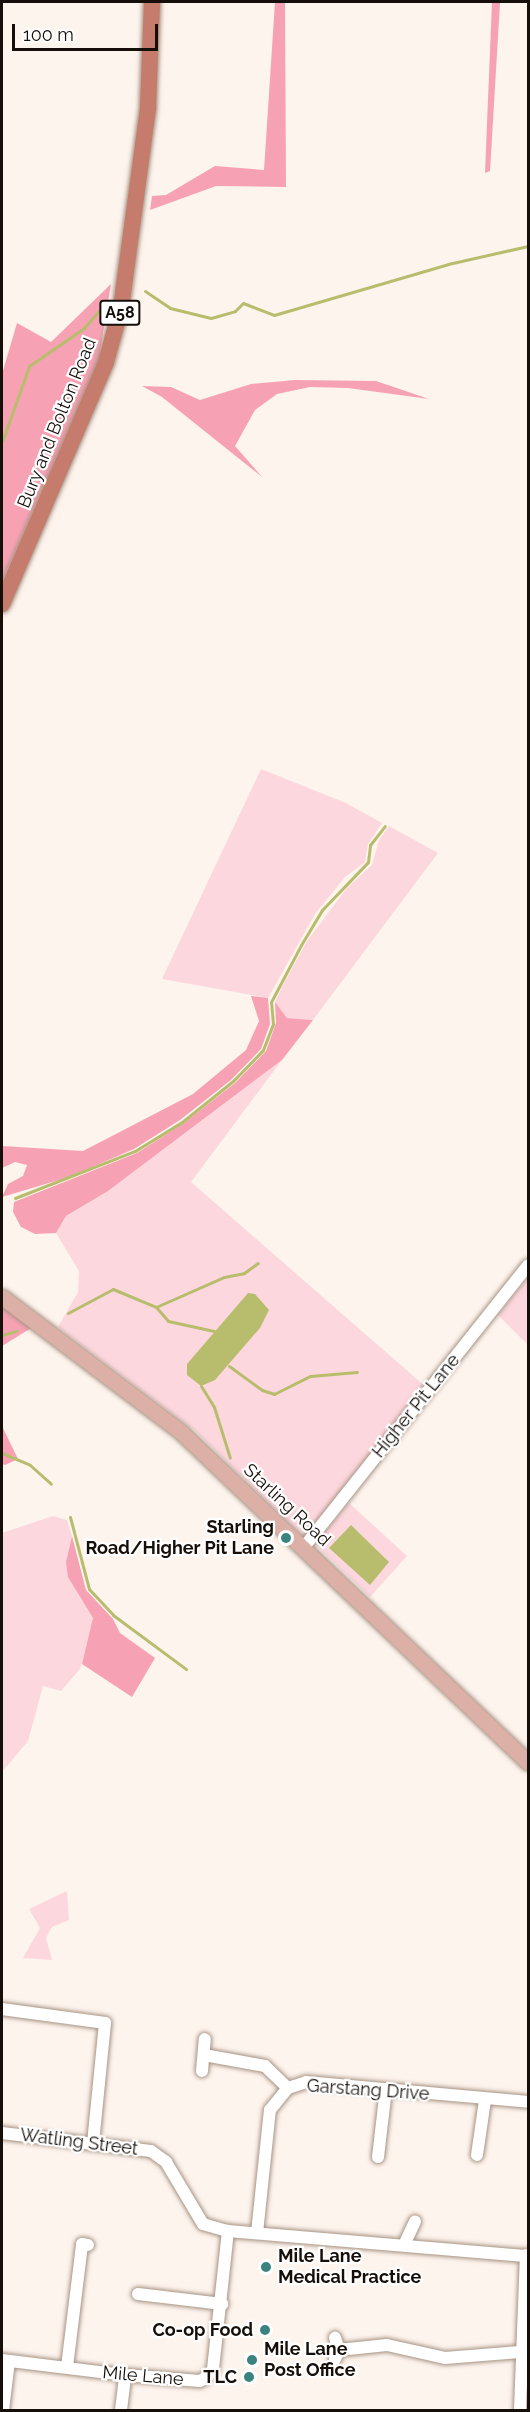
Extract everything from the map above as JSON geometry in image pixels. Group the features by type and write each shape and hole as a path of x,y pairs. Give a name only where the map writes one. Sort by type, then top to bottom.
{"highway":[{"name":"Bury and Bolton Road","path":"2,604 106,362 122,308 148,107 152,2"}],"main road":[{"name":"Starling Road","path":"2,1297 181,1432 528,1762"}],"street":[{"name":"Higher Pit Lane","path":"304,1547 528,1265"},
{"path":"2,2009 105,2023 93,2144"},
{"path":"202,2071 205,2038"},
{"path":"204,2055 265,2066 288,2088"},
{"name":"Garstang Drive","path":"257,2233 270,2110 288,2088 306,2082 485,2100 528,2102"},
{"path":"378,2157 386,2089"},
{"path":"477,2155 485,2100"},
{"name":"Watling Street","path":"2,2133 151,2151 166,2162 203,2224 228,2231 527,2255"},
{"path":"404,2245 415,2221"},
{"name":"Mile Lane","path":"5,2360 125,2375 200,2381 207,2377 213,2369 222,2304 228,2231"},
{"path":"67,2367 82,2244 88,2245"},
{"path":"520,2410 526,2394 520,2352 527,2255"},
{"path":"138,2294 222,2304"},
{"path":"336,2349 387,2345 445,2358 520,2352"},
{"path":"3,2410 5,2360"},
{"path":"120,2410 125,2375"}],"shaded area":[{"path":"275,2 285,2 286,187 216,186 150,210 152,196 166,195 215,166 264,170"},
{"path":"492,2 500,3 490,171 485,173"},
{"path":"111,284 99,358 2,582 2,374 17,323 51,342"},
{"path":"295,380 376,381 429,399 348,388 310,387 277,394 255,410 235,446 262,477 162,397 142,386 171,387 200,400 251,384"},
{"path":"261,769 346,803 382,823 368,844 365,862 345,877 315,914 268,998 162,979"},
{"path":"389,826 438,853 313,1020 287,1018 275,1002 283,985 307,941 347,888 372,865 379,840"},
{"path":"251,996 268,998 270,1024 261,1049 231,1080 180,1120 134,1149 69,1177 2,1197 8,1184 23,1176 27,1165 15,1162 2,1168 2,1146 83,1151 193,1094 246,1050 259,1021"},
{"path":"275,1002 287,1018 313,1020 282,1060 108,1191 66,1216 56,1233 35,1234 21,1227 13,1212 14,1202 137,1153 184,1123 235,1083 266,1051 276,1023"},
{"path":"282,1060 191,1182 427,1388 306,1539 193,1429 58,1327 78,1292 79,1271 56,1233 66,1216 108,1191"},
{"path":"528,1278 528,1345 498,1315"},
{"path":"248,1293 255,1294 269,1310 260,1328 215,1380 201,1386 187,1375 187,1364"},
{"path":"2,1304 33,1327 2,1346"},
{"path":"2,1426 18,1459 5,1465 2,1464"},
{"path":"349,1503 407,1556 370,1597 315,1544"},
{"path":"53,1516 67,1520 72,1536 66,1562 93,1618 90,1640 80,1669 61,1691 43,1686 28,1741 2,1772 2,1533"},
{"path":"351,1525 389,1562 370,1585 329,1548"},
{"path":"72,1536 86,1590 113,1619 120,1633 155,1658 132,1697 82,1664 93,1618 68,1577 66,1562"},
{"path":"67,1891 69,1920 52,1927 46,1938 52,1960 23,1958 40,1928 29,1909"}],"waterway":[{"path":"145,291 170,308 211,318 235,311 243,303 274,315 448,264 528,246"},
{"path":"2,442 29,366 84,328 102,307"},
{"path":"15,1198 135,1151 182,1122 233,1081 263,1050 273,1024 271,1002 301,945 322,910 368,862 370,845 385,826"},
{"path":"68,1313 113,1289 156,1307 224,1277 244,1273 258,1263"},
{"path":"156,1307 168,1321 214,1331"},
{"path":"2,1335 16,1331"},
{"path":"229,1366 262,1390 274,1394 310,1376 357,1372"},
{"path":"201,1386 214,1407 230,1458"},
{"path":"2,1453 30,1465 51,1484"},
{"path":"70,1517 89,1589 113,1615 186,1669"}],"place":[{"name":"Starling Road/Higher Pit Lane","path":"286,1538"},
{"name":"Mile Lane Medical Practice","path":"266,2267"},
{"name":"Co-op Food","path":"265,2330"},
{"name":"Mile Lane Post Office","path":"252,2360"},
{"name":"TLC","path":"249,2377"}]}
